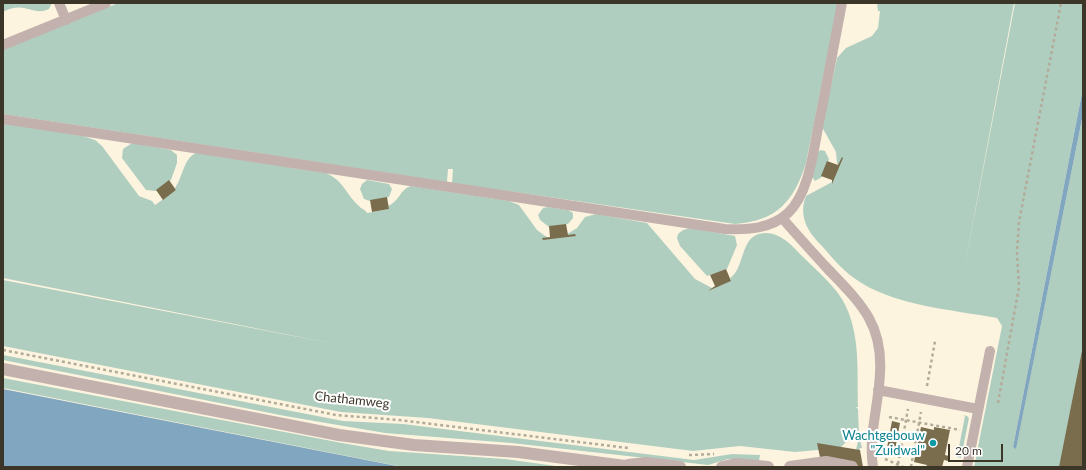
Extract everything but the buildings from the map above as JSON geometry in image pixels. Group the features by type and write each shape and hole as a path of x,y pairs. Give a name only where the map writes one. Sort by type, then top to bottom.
{"street":[{"path":"3,369 339,435 414,445 493,450 631,466 646,463 680,467"},
{"path":"790,467 826,462 852,467"},
{"path":"722,467 736,464 768,467"}],"lane":[{"path":"59,3 66,20"},
{"path":"3,45 106,3"},
{"path":"3,119 725,229 754,228 772,224 782,218 795,205 808,173 842,3"},
{"path":"782,218 863,305 875,329 880,356 880,373 871,457 873,467"},
{"path":"967,467 990,352"},
{"path":"878,390 978,409"}],"path":[{"path":"998,403 1019,287 1017,253 1019,222 1061,3"},
{"name":"Chathamweg","path":"3,350 336,415 399,420 633,449"},
{"path":"898,464 911,397"},
{"path":"875,414 960,430"},
{"path":"685,455 701,456 721,453"}],"green space":[{"path":"3,3 52,3 49,9 43,11 17,8 3,12"},
{"path":"118,3 838,3 806,163 796,188 782,207 773,213 762,219 735,224 452,183 453,169 448,169 447,182 3,114 3,50"},
{"path":"877,3 1014,3 963,275 1015,3 1083,3 1083,88 1013,447 1016,448 1083,114 1083,467 974,467 1002,326 997,318 922,305 885,295 854,278 840,267 808,229 803,210 806,196 832,182 838,165 836,152 822,127 837,58 846,48 872,36 878,28 880,11 878,11"},
{"path":"3,123 83,136 95,140 102,146 139,196 152,201 155,205 176,190 175,188 188,159 196,153 326,173 337,180 354,201 367,213 389,209 388,206 395,202 404,190 411,186 509,201 519,205 537,230 548,238 569,233 577,228 585,217 596,214 647,223 695,279 712,288 731,280 730,278 738,268 745,247 753,237 765,233 777,235 792,246 828,281 842,299 848,311 857,352 858,407 856,407 858,409 859,435 862,448 860,448 859,451 856,450 858,441 852,436 840,448 795,452 740,446 693,451 428,418 341,412 3,346 3,280 335,344 3,278"},
{"path":"132,143 171,150 177,155 177,163 171,180 156,191 146,190 122,158 123,149"},
{"path":"821,150 825,151 829,159 822,177 815,181 812,177 818,152"},
{"path":"367,180 389,184 392,189 389,197 370,201 364,199 360,189 362,184"},
{"path":"548,207 568,210 573,213 573,218 568,224 549,227 540,220 538,215 543,208"},
{"path":"690,228 735,236 737,245 727,269 707,276 680,246 677,238 678,234 683,230"},
{"path":"3,355 343,421 403,424 694,460 732,454 760,455 759,461 728,459 708,465 511,443 385,433 285,416 3,360"},
{"path":"3,378 389,451 505,459 563,467 403,467 3,388"},
{"path":"962,415 967,416 969,418 961,458 957,457 965,416"}],"water":[{"path":"1083,88 1083,114 1016,449 1013,447"},
{"path":"3,389 402,467 3,467"}],"place":[{"name":"Wachtgebouw \"Zuidwal\"","path":"933,443"}]}
